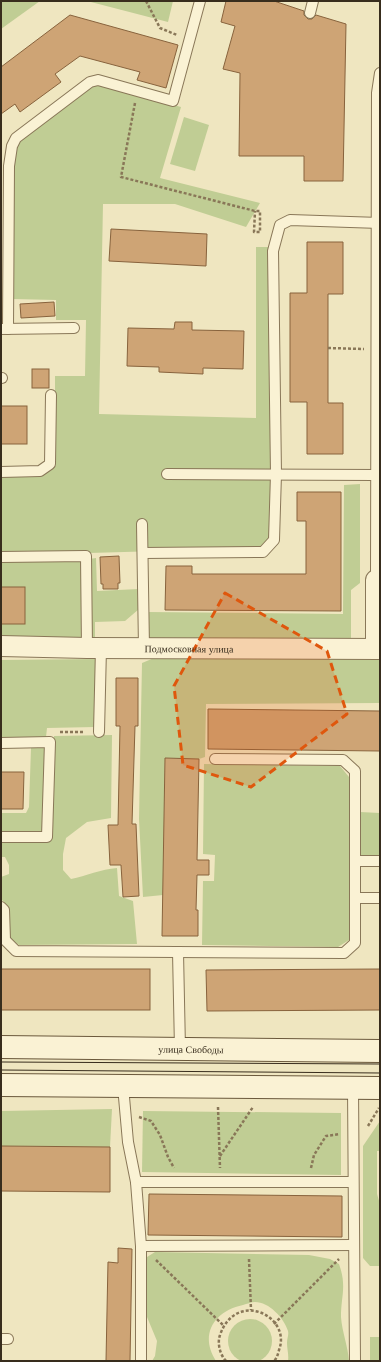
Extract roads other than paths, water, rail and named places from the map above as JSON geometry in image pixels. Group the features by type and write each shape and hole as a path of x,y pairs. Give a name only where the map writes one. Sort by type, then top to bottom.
{"main road":[{"name":"улица Свободы","path":"1,1047 380,1051"},
{"path":"1,1085 380,1088"}],"street":[{"name":"Подмосковная улица","path":"1,646 94,648 378,649 378,580"}],"lane":[{"path":"74,328 5,329 10,166 12,146 16,138 90,82 98,80 173,101 200,1"},
{"path":"310,13 313,1"},
{"path":"378,580 376,349 378,223 377,93 380,75"},
{"path":"143,553 263,552 274,540 276,474 273,251 280,225 290,220 378,223"},
{"path":"1,472 40,471 50,464 51,395"},
{"path":"167,474 276,474 377,480"},
{"path":"142,524 144,648"},
{"path":"1,557 86,556 94,648 99,732"},
{"path":"1,743 50,742 47,837 1,837"},
{"path":"1,907 4,910 5,940 16,951 344,953 355,943 355,771 343,760 215,759"},
{"path":"355,861 380,860"},
{"path":"355,898 380,898"},
{"path":"178,952 180,1049"},
{"path":"123,1086 128,1142 136,1182 142,1246 141,1361"},
{"path":"353,1088 355,1361"},
{"path":"136,1182 353,1182"},
{"path":"142,1246 354,1245"}],"tram line":[{"path":"1,1062 380,1064"},
{"path":"1,1070 380,1073"}]}
